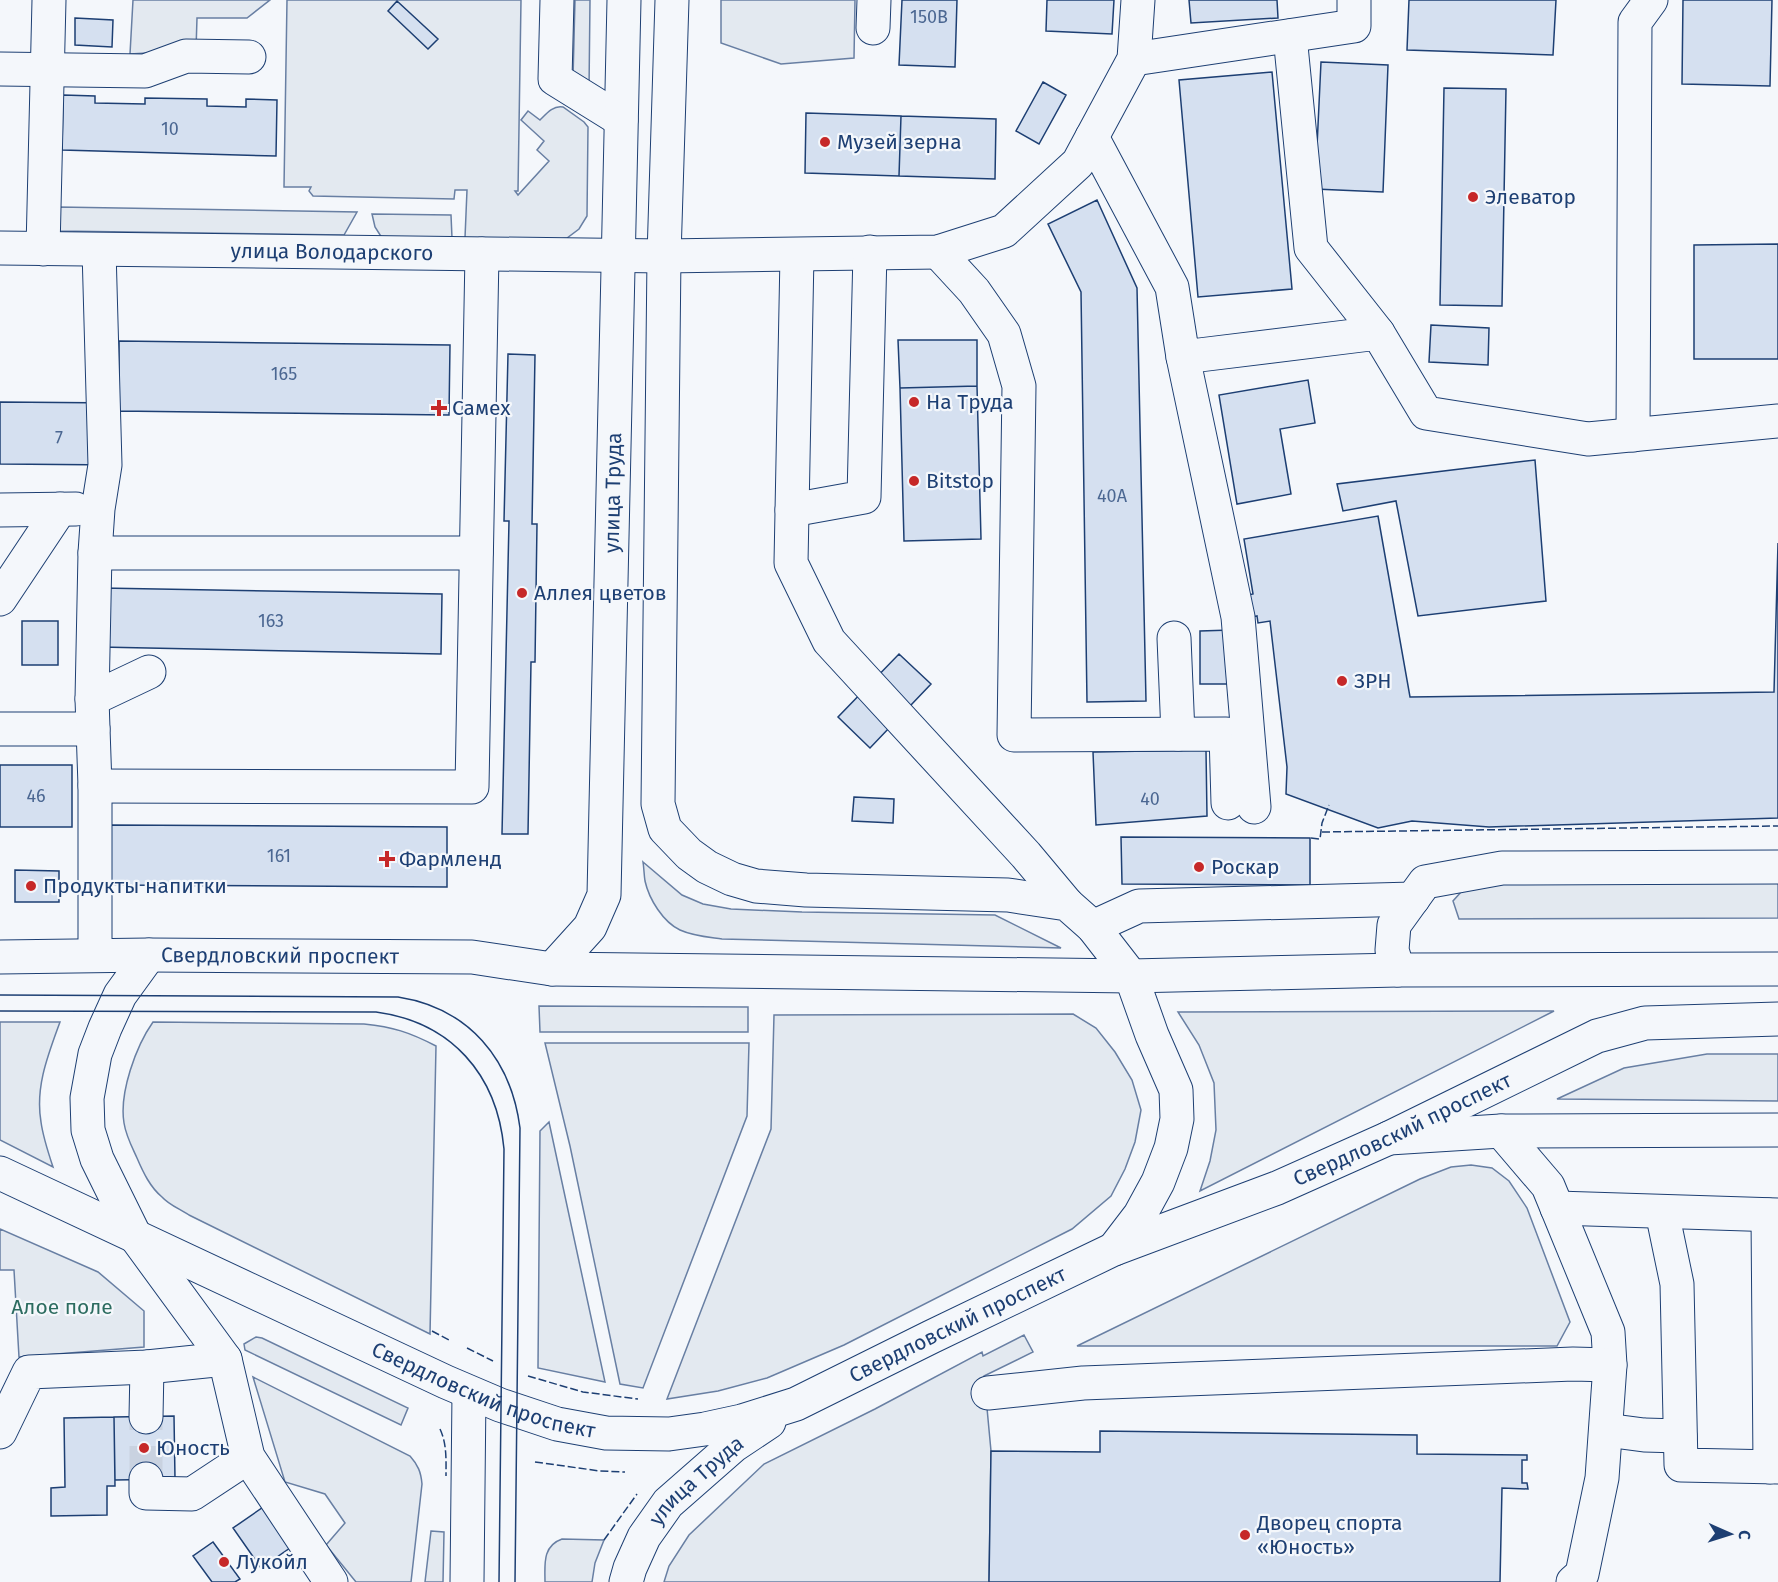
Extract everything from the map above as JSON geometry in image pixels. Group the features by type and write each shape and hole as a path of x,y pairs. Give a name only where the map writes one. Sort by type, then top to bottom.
{"main road":[{"path":"43,249 49,0"},
{"path":"557,0 555,79 621,120"},
{"name":"улица Труда","path":"552,969 590,927 603,895 624,0"},
{"path":"672,0 664,256 658,804 665,829 689,854 708,867 732,879 756,886 806,890 1008,895 1067,904"},
{"path":"1138,0 1134,59 1354,26 1354,0"},
{"path":"1632,435 1635,22 1651,0"},
{"path":"1290,36 1311,248 1378,333 1426,413 1588,439 1778,421"},
{"path":"0,69 145,71 186,56 249,57"},
{"name":"улица Володарского","path":"0,248 617,256 938,252 1004,231 1078,163 1134,59"},
{"path":"938,252 974,291 1004,334 1019,386 1014,735 1226,734 1241,805 1238,617 1183,357 1172,287 1092,137"},
{"path":"95,956 95,786 92,714 95,553 98,509 105,465 99,250"},
{"path":"792,510 864,497 870,252"},
{"path":"95,786 472,787 482,254"},
{"path":"797,255 791,563 829,641 1026,855 1067,904 1093,927 1131,976 1152,1035 1176,1089 1177,1119 1171,1148 1158,1182 1140,1215 1114,1249"},
{"path":"1183,357 1378,333"},
{"path":"0,599 60,509"},
{"path":"0,510 98,509"},
{"path":"95,553 476,553"},
{"path":"1174,638 1178,734"},
{"path":"0,729 92,714 149,672"},
{"path":"1398,970 1392,950 1394,925 1425,882 1502,868 1778,867"},
{"path":"1093,927 1138,906 1413,899"},
{"name":"Свердловский проспект","path":"135,1236 96,1159 88,1130 87,1098 95,1054 105,1028 120,995 149,955"},
{"name":"Свердловский проспект","path":"0,957 149,955 472,957 552,969 1131,976 1398,970 1778,969"},
{"name":"Свердловский проспект","path":"0,1173 469,1393 557,1424 616,1434 669,1434 742,1421 796,1404 1114,1249 1277,1188 1389,1138 1597,1036 1645,1023 1778,1019"},
{"path":"1389,1138 1501,1131 1778,1130"},
{"path":"1501,1131 1548,1186 1608,1332 1610,1365 1602,1478 1582,1574 1573,1582"},
{"path":"1557,1208 1773,1215 1774,1467 1681,1465 1677,1284 1662,1212"},
{"path":"135,1236 225,1359 248,1457 331,1582"},
{"path":"0,1432 29,1372 147,1366 225,1359"},
{"path":"988,1393 1083,1383 1573,1364 1610,1365"},
{"path":"146,1417 147,1366"},
{"path":"467,1582 469,1393"},
{"name":"улица Труда","path":"626,1582 644,1537 669,1503 733,1446 796,1404"},
{"path":"1606,1430 1644,1435 1680,1436"},
{"path":"146,1479 146,1493 192,1494 248,1457"}],"green space":[{"path":"133,0 270,0 247,18 197,18 196,50 130,54"},
{"path":"287,0 521,0 518,191 515,191 518,195 549,161 537,150 544,141 521,120 528,111 540,120 553,109 563,107 588,127 587,216 579,229 567,238 560,239 465,238 467,190 455,190 454,199 313,196 309,191 311,187 284,187"},
{"path":"575,0 590,0 589,91 573,78"},
{"path":"721,0 855,0 854,58 781,64 721,43"},
{"path":"58,207 357,212 344,235 58,231"},
{"path":"372,214 451,215 452,238 382,238 375,227"},
{"path":"643,862 682,895 703,904 731,909 802,912 995,915 1061,948 722,939 695,935 668,922 653,902 645,881"},
{"path":"1778,877 1778,918 1459,919 1453,901 1470,882"},
{"path":"539,1006 748,1007 748,1032 540,1032"},
{"path":"1554,1011 1200,1191 1210,1161 1216,1130 1214,1083 1199,1045 1178,1012"},
{"path":"1073,1014 1096,1028 1115,1052 1132,1080 1141,1110 1135,1142 1125,1169 1111,1196 1072,1229 844,1345 767,1378 718,1391 667,1399 771,1129 774,1015"},
{"path":"0,1022 60,1022 44,1071 40,1096 42,1128 53,1167 0,1140"},
{"path":"153,1022 364,1024 401,1031 436,1046 430,1334 189,1215 168,1202 150,1184 129,1141 123,1111 130,1070"},
{"path":"545,1043 749,1043 747,1116 643,1388 620,1384 570,1146"},
{"path":"1707,1054 1778,1054 1778,1101 1557,1099 1624,1068"},
{"path":"549,1122 605,1382 538,1368 540,1131"},
{"path":"1471,1165 1492,1168 1509,1181 1527,1208 1570,1322 1557,1346 1077,1346 1420,1179 1451,1167"},
{"name":"Алое поле","path":"0,1229 98,1272 144,1311 144,1347 19,1357 14,1270 0,1270"},
{"path":"1024,1335 1033,1352 984,1376 991,1451 989,1582 664,1582 669,1566 689,1535 764,1464 875,1409 982,1352 983,1356"},
{"path":"256,1337 408,1408 401,1425 245,1350 244,1344"},
{"path":"253,1377 413,1459 419,1469 422,1484 411,1582 356,1582 326,1545 345,1523 325,1494 285,1482"},
{"path":"431,1531 444,1532 443,1582 425,1582"},
{"path":"562,1539 604,1540 595,1563 592,1582 545,1582 545,1563 548,1551 551,1546"}],"building":[{"path":"902,0 957,0 955,67 899,65"},
{"path":"1047,0 1114,0 1112,34 1046,31"},
{"path":"1189,0 1277,0 1278,18 1191,23"},
{"path":"1409,0 1556,0 1553,55 1407,50"},
{"path":"1683,0 1772,0 1770,86 1682,84"},
{"path":"397,1 438,39 428,49 388,11"},
{"path":"75,18 113,20 112,47 75,45"},
{"path":"1321,62 1388,65 1383,192 1315,189"},
{"path":"1272,72 1292,289 1198,297 1179,80"},
{"path":"1043,82 1066,95 1039,144 1016,131"},
{"name":"Элеватор","path":"1444,88 1506,89 1502,306 1440,305"},
{"path":"63,95 95,96 95,103 145,104 145,98 207,99 207,106 246,107 246,99 277,100 276,156 62,150"},
{"path":"806,113 901,116 899,176 805,173"},
{"path":"901,116 996,119 995,179 899,176"},
{"path":"1097,200 1137,288 1146,701 1087,702 1081,292 1048,224"},
{"path":"1778,244 1778,359 1694,359 1694,245"},
{"path":"1431,325 1489,328 1488,365 1429,362"},
{"path":"898,340 977,340 977,386 900,388"},
{"path":"119,341 450,345 449,415 119,411"},
{"name":"Аллея цветов","path":"508,354 535,355 532,524 537,524 535,662 531,662 528,834 502,834 509,521 504,521"},
{"path":"1308,380 1315,423 1280,429 1291,494 1237,504 1219,395"},
{"path":"977,386 981,539 904,541 900,388"},
{"path":"0,402 119,403 118,465 0,464"},
{"path":"1535,460 1546,601 1418,616 1396,501 1343,511 1337,484"},
{"name":"ЗРН","path":"1378,516 1410,697 1774,692 1778,543 1778,818 1489,827 1412,821 1378,828 1286,794 1287,767 1270,621 1258,623 1257,616 1252,617 1248,595 1253,594 1244,539"},
{"path":"101,588 442,594 441,654 100,647"},
{"path":"22,621 58,621 58,665 22,665"},
{"path":"1231,630 1231,684 1200,684 1200,631"},
{"path":"899,654 931,684 870,748 838,717"},
{"path":"1206,750 1207,816 1096,825 1093,752"},
{"path":"0,765 72,765 72,827 0,827"},
{"path":"854,797 894,799 893,823 852,821"},
{"path":"110,825 447,827 447,887 110,885"},
{"path":"1121,837 1310,838 1310,885 1122,884"},
{"path":"15,870 59,871 59,902 15,902"},
{"name":"Юность","path":"174,1416 175,1479 115,1480 114,1417"},
{"path":"114,1417 115,1486 107,1486 107,1515 51,1516 51,1488 65,1487 64,1418"},
{"name":"Дворец спорта «Юность»","path":"1100,1431 1417,1435 1417,1454 1527,1455 1527,1460 1522,1460 1522,1483 1527,1483 1528,1489 1502,1488 1500,1582 989,1582 991,1451 1100,1452"},
{"path":"272,1501 300,1541 261,1568 233,1528"},
{"path":"213,1542 240,1579 235,1582 212,1582 193,1556"}],"tunnel":[{"path":"146,1417 146,1479"}],"tram line":[{"path":"0,995 398,997 446,1012 482,1041 496,1059 507,1080 520,1128 515,1582"},
{"path":"0,1011 376,1012 403,1018 427,1027 448,1040 466,1056 492,1097 500,1122 504,1149 499,1582"}],"fence":[{"path":"1311,838 1320,839 1322,823 1329,805"},
{"path":"1322,832 1778,826"},
{"path":"432,1331 449,1340"},
{"path":"467,1348 493,1361"},
{"path":"528,1376 583,1392 638,1399"},
{"path":"440,1429 445,1446 446,1476"},
{"path":"535,1462 625,1472"},
{"path":"604,1540 637,1494"}],"place":[{"name":"Музей зерна","path":"825,142"},
{"name":"Элеватор","path":"1473,197"},
{"name":"На Труда","path":"914,402"},
{"name":"Самех","path":"439,408"},
{"name":"Bitstop","path":"914,481"},
{"name":"Аллея цветов","path":"522,593"},
{"name":"ЗРН","path":"1342,681"},
{"name":"Фармленд","path":"387,859"},
{"name":"Роскар","path":"1199,867"},
{"name":"Продукты напитки","path":"31,886"},
{"name":"Юность","path":"144,1448"},
{"name":"Дворец спорта «Юность»","path":"1245,1535"},
{"name":"Лукойл","path":"224,1562"}]}
